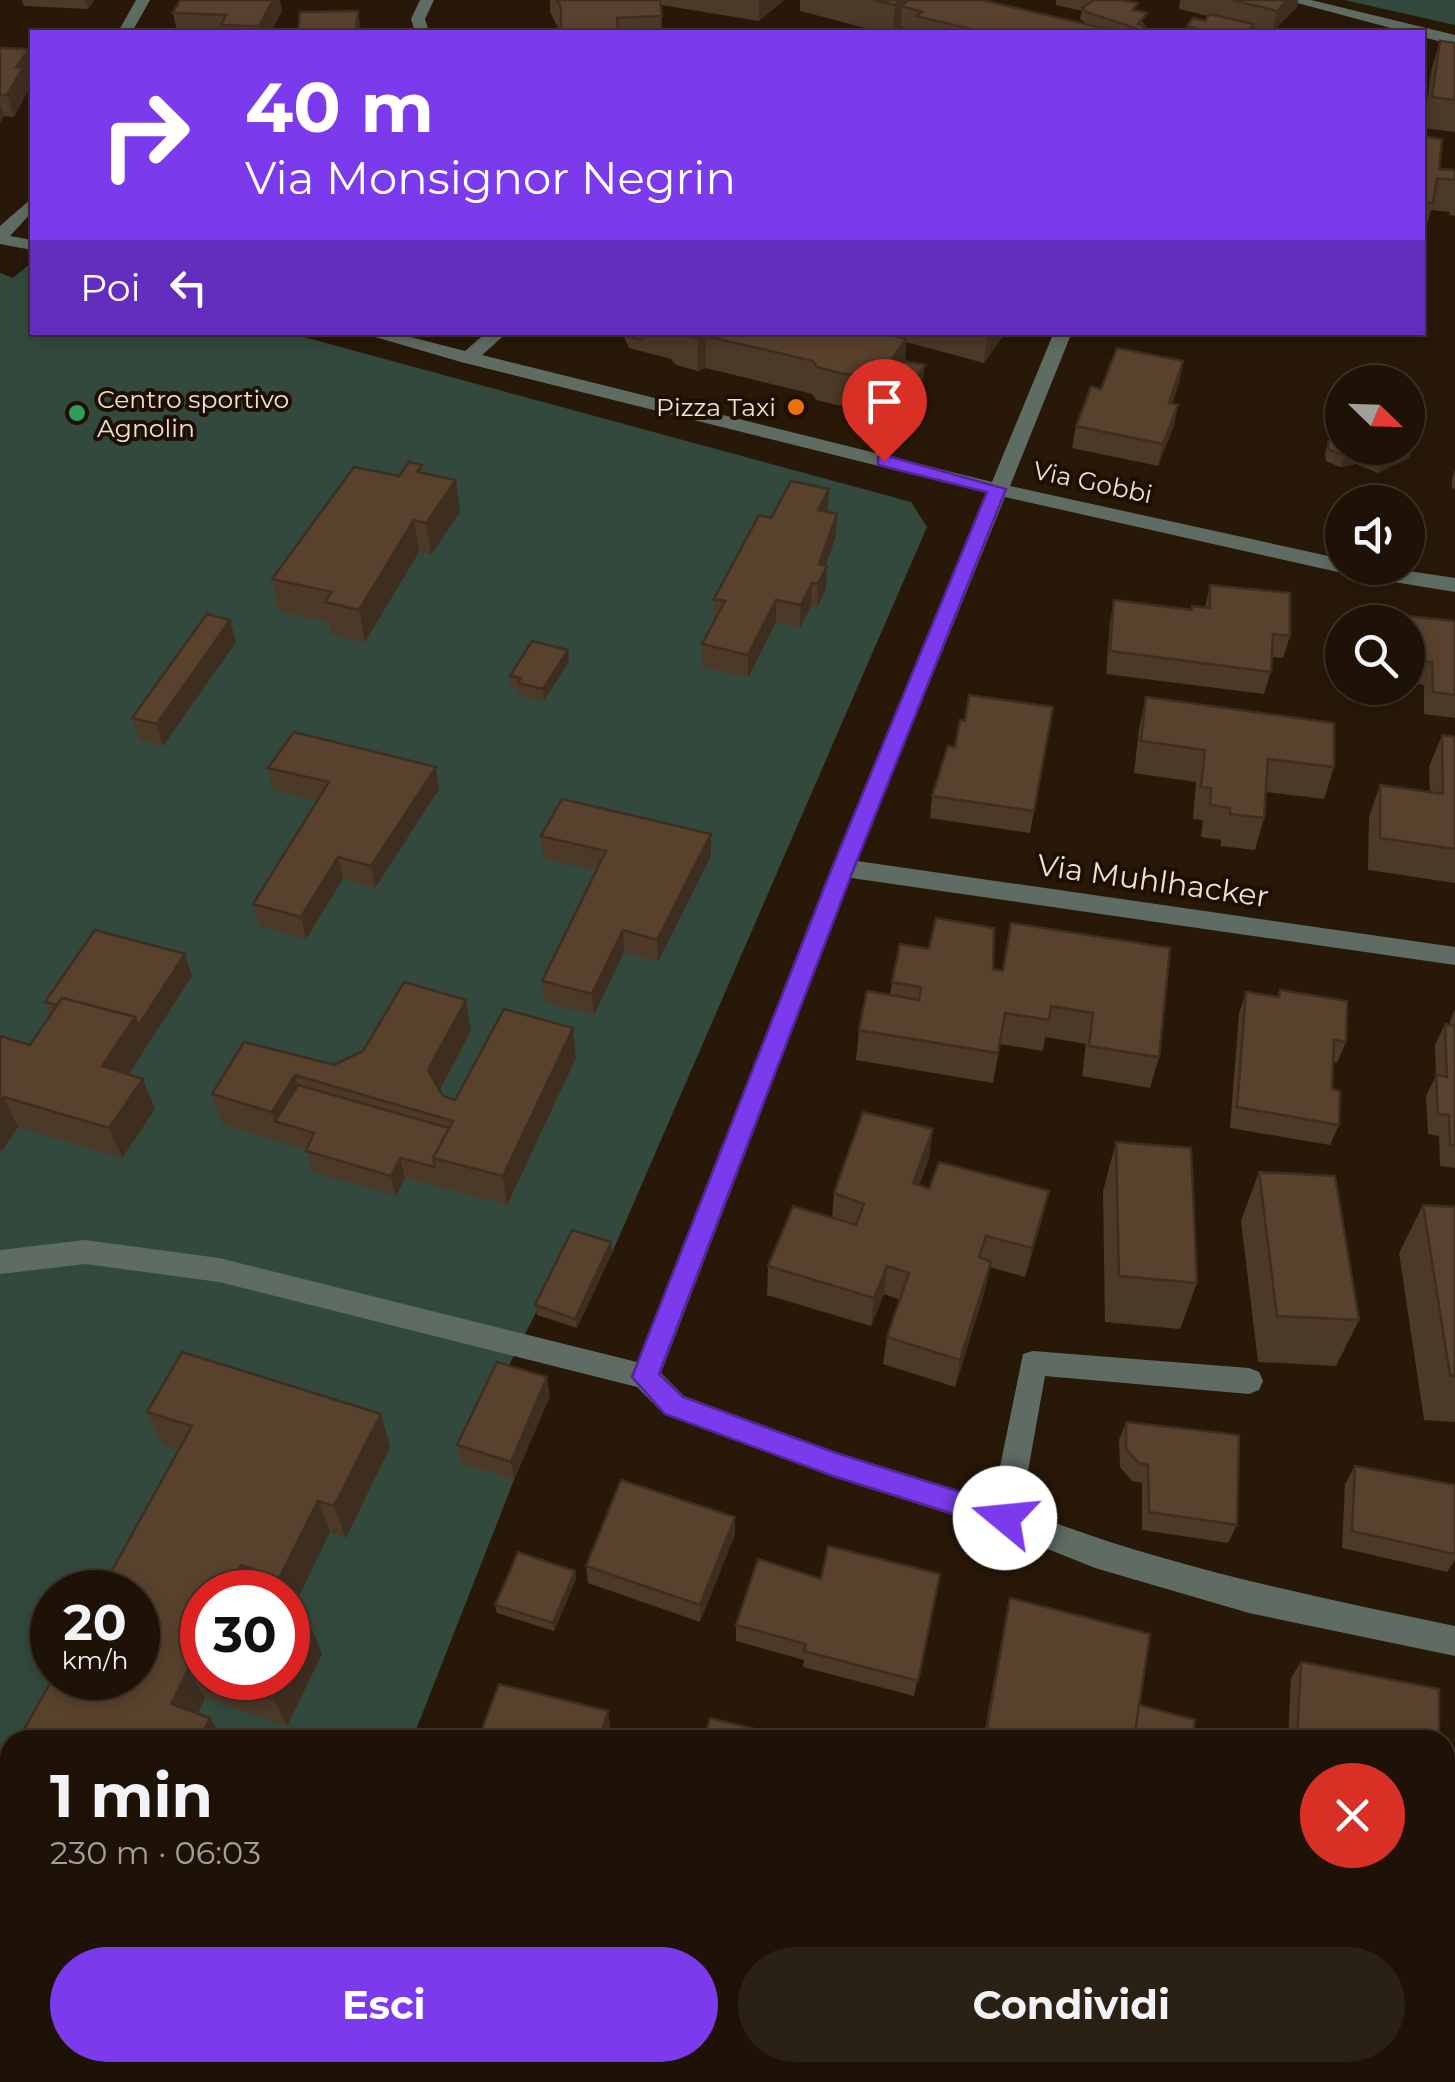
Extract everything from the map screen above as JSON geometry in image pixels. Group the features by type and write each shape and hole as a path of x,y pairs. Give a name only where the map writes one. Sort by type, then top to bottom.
{"street":[{"path":"126,30 142,0"},
{"path":"421,30 418,19 427,0"},
{"path":"1293,0 1392,29"},
{"path":"1425,35 1455,40"},
{"path":"30,205 0,237 30,244"},
{"name":"Via Gobbi","path":"379,335 998,489 1325,562"},
{"path":"467,358 494,335"},
{"path":"645,1377 843,868 1062,335"},
{"path":"1425,580 1455,585"},
{"name":"Via Muhlhacker","path":"843,868 1455,956"},
{"path":"0,1262 85,1252 219,1270 645,1377 674,1405 836,1465 1005,1518 1095,1554 1250,1598 1455,1641"},
{"path":"1005,1518 1032,1363 1249,1380"}],"green space":[{"path":"1344,0 1455,0 1455,25"},
{"path":"30,264 30,335 296,335 911,502 927,527 612,1253 573,1240 501,1381 514,1480 416,1730 0,1730 0,273 13,278"}],"building":[{"path":"180,0 273,0 259,26 221,25 226,15 173,13"},
{"path":"557,0 660,0 662,16 617,18 618,30 561,30"},
{"path":"874,0 900,0 895,5"},
{"path":"908,0 982,0 1111,30 976,30 916,16 922,12 902,6"},
{"path":"1094,0 1138,3 1133,10 1147,13 1138,24 1145,26 1141,30 1082,8"},
{"path":"1232,0 1288,0 1277,11"},
{"path":"358,11 356,30 298,30 300,12"},
{"path":"1209,14 1253,24 1249,30 1198,30 1187,26 1193,18 1205,21"},
{"path":"1440,41 1455,43 1455,100 1432,97"},
{"path":"0,48 29,49 16,67 23,68 7,95 0,95"},
{"path":"1425,136 1442,139 1439,169 1455,170 1455,180 1437,178 1433,203 1425,202"},
{"path":"685,335 890,335 906,339 879,378 839,373 817,367 813,361 706,336 698,339"},
{"path":"1117,348 1183,361 1169,403 1178,405 1163,444 1076,426 1091,387 1101,389"},
{"path":"904,361 925,365 916,378 922,380 908,398 877,399"},
{"path":"409,462 422,465 417,472 456,480 426,523 414,520 359,610 325,602 332,592 272,579 354,467 399,476"},
{"path":"791,481 829,489 818,510 837,514 819,564 827,566 818,584 812,583 801,605 776,600 748,655 702,644 725,601 714,599 759,515 771,518"},
{"path":"1210,585 1290,593 1290,636 1273,634 1271,672 1110,651 1114,600 1192,610 1192,606 1210,608"},
{"path":"207,614 230,620 157,724 132,718"},
{"path":"1425,618 1455,621 1455,695 1433,692 1432,662 1425,661"},
{"path":"532,641 568,650 543,689 518,683 521,678 510,676"},
{"path":"969,695 1053,707 1034,811 932,796 948,746 955,747 960,720 965,721"},
{"path":"1146,697 1334,723 1334,767 1268,759 1264,818 1230,814 1230,808 1210,805 1211,788 1201,787 1205,750 1141,741"},
{"path":"294,732 436,767 371,866 338,857 301,917 253,904 329,782 268,768"},
{"path":"1442,735 1455,737 1455,849 1380,838 1380,785 1443,794"},
{"path":"562,799 711,834 657,940 623,930 592,994 542,981 606,851 541,836"},
{"path":"936,918 994,928 993,969 1003,971 1011,923 1170,948 1159,1057 1089,1046 1093,1013 1051,1006 1049,1020 1005,1013 998,1053 859,1030 867,991 919,1000 921,987 892,982 900,944 929,949"},
{"path":"95,930 185,954 138,1026 135,1017 62,998 57,1005 45,1002"},
{"path":"404,982 466,1000 428,1070 443,1096 455,1100 504,1009 573,1028 503,1176 433,1158 453,1121 295,1075 272,1112 212,1094 244,1042 334,1065 363,1051"},
{"path":"1280,990 1347,1001 1346,1042 1334,1040 1332,1089 1340,1091 1339,1125 1237,1107 1246,992 1279,997"},
{"path":"62,998 135,1017 102,1066 143,1079 109,1128 4,1097 0,1102 0,1036 30,1045"},
{"path":"1445,1024 1455,1026 1455,1146 1450,1145 1449,1115 1438,1114 1436,1075 1447,1077"},
{"path":"298,1085 449,1128 433,1158 435,1167 400,1158 391,1176 306,1151 314,1133 275,1121"},
{"path":"863,1112 933,1129 913,1183 929,1189 939,1162 1049,1191 1032,1248 986,1236 979,1257 991,1262 960,1360 887,1337 909,1273 887,1266 874,1298 768,1266 793,1206 856,1225 864,1204 834,1193"},
{"path":"1116,1142 1191,1148 1197,1283 1119,1276"},
{"path":"1259,1172 1335,1176 1359,1320 1277,1316"},
{"path":"1423,1205 1455,1207 1455,1376 1450,1375"},
{"path":"572,1230 611,1242 575,1319 535,1305"},
{"path":"182,1352 381,1414 334,1506 318,1501 283,1570 256,1570 241,1565 238,1570 180,1570 180,1686 171,1704 210,1718 204,1730 24,1730 41,1700 160,1700 160,1570 112,1570 192,1426 147,1412"},
{"path":"497,1362 547,1377 511,1462 457,1445"},
{"path":"1126,1422 1239,1435 1237,1525 1149,1512 1148,1465 1139,1463 1126,1449"},
{"path":"1355,1466 1455,1485 1455,1554 1352,1531"},
{"path":"621,1480 735,1517 700,1605 586,1566"},
{"path":"828,1546 940,1574 918,1681 804,1651 806,1644 736,1625 758,1559 821,1579"},
{"path":"518,1552 575,1571 553,1623 495,1605"},
{"path":"1010,1598 1150,1634 1136,1730 987,1728"},
{"path":"1301,1662 1439,1689 1439,1730 1298,1730"},
{"path":"499,1684 608,1711 602,1730 482,1730"},
{"path":"1139,1705 1195,1720 1194,1730 1135,1730"},
{"path":"710,1718 759,1730 707,1730"}],"place":[{"name":"Pizza Taxi","path":"796,407"},
{"name":"Centro sportivo Agnolin","path":"77,413"}],"route":[{"path":"884,461 998,489 843,868 645,1377 674,1405 836,1465 1005,1518"}]}
